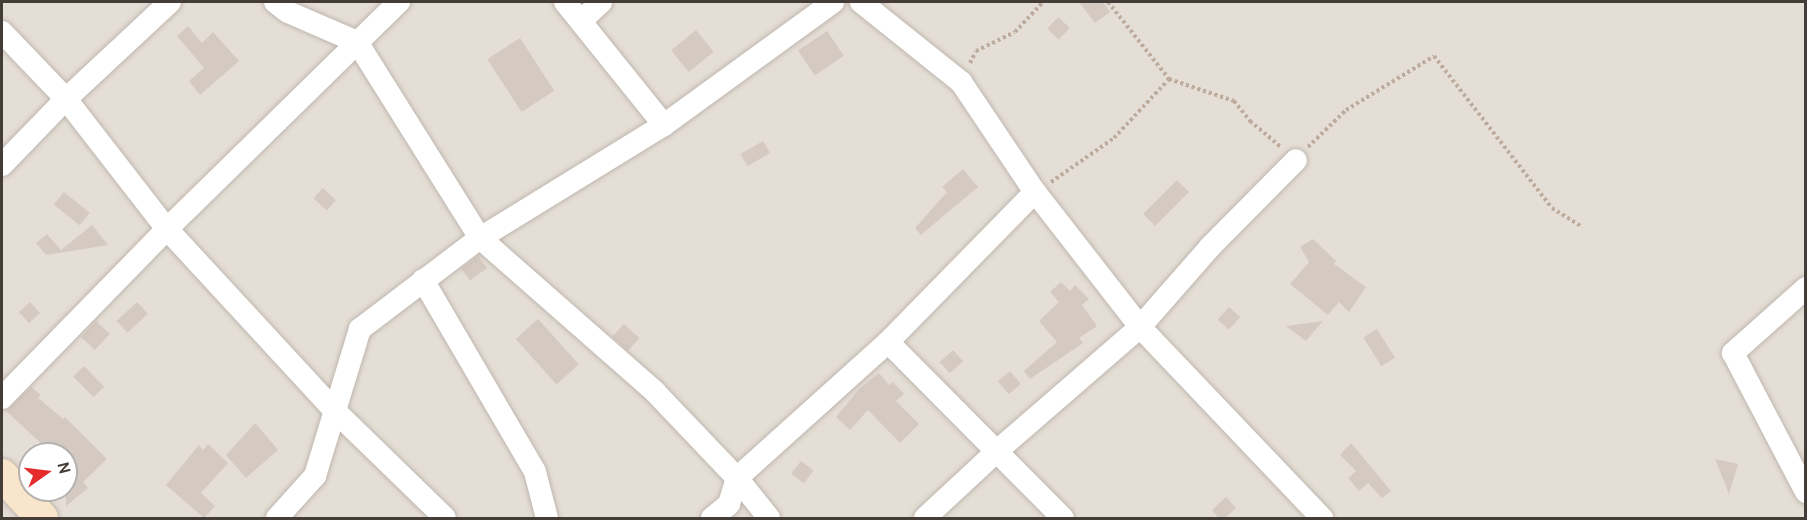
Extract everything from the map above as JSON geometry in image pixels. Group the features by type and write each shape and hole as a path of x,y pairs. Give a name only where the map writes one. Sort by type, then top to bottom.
{"main road":[{"path":"2,475 42,519"}],"street":[{"path":"2,165 66,99 170,2"},
{"path":"275,2 288,12 357,42 480,238 654,392 737,478 769,519"},
{"path":"2,398 166,229 399,2"},
{"path":"565,2 582,20 663,125"},
{"path":"582,20 601,2"},
{"path":"277,519 315,476 360,329 480,238 663,125 833,2"},
{"path":"861,2 961,82 1035,192 1140,327 1322,519"},
{"path":"2,32 66,99 166,229 335,411 445,519"},
{"path":"925,519 997,451 1140,327 1210,247 1296,160"},
{"path":"712,519 729,504 737,478 888,342 1035,192"},
{"path":"423,280 534,472 547,519"},
{"path":"1806,288 1733,353 1806,492"},
{"path":"888,342 1063,519"}],"path":[{"path":"961,82 976,51 1015,32 1042,2"},
{"path":"1108,2 1169,79 1234,101 1250,121 1296,160 1346,110 1434,56 1552,207 1582,227"},
{"path":"1035,192 1114,138 1169,79"}],"shaded area":[{"path":"2,2 1805,2 1805,518 2,518"}],"building":[{"path":"1079,2 1103,2 1110,12 1095,23"},
{"path":"1058,17 1070,28 1059,40 1047,29"},
{"path":"188,26 202,43 213,32 239,61 200,95 189,81 204,68 177,36"},
{"path":"696,30 714,52 689,72 671,50"},
{"path":"827,31 844,56 815,75 798,51"},
{"path":"520,38 554,91 522,112 487,59"},
{"path":"763,141 770,153 747,166 740,154"},
{"path":"963,169 978,187 921,235 915,228 947,192 942,187"},
{"path":"1177,180 1189,192 1155,226 1143,214"},
{"path":"323,188 336,200 327,211 313,198"},
{"path":"64,192 90,213 80,225 54,204"},
{"path":"92,225 108,245 46,255 36,243 47,234 61,250"},
{"path":"1313,239 1336,261 1334,264 1366,287 1349,312 1339,302 1328,315 1290,284 1309,262 1300,247"},
{"path":"478,256 487,268 470,281 461,269"},
{"path":"1061,282 1070,291 1075,285 1089,299 1082,305 1097,326 1079,338 1083,343 1030,379 1024,371 1057,342 1039,321 1059,302 1050,292"},
{"path":"30,302 40,313 29,323 19,312"},
{"path":"137,302 148,314 127,333 117,321"},
{"path":"1229,307 1240,317 1229,330 1218,320"},
{"path":"538,319 579,364 557,384 516,339"},
{"path":"96,321 110,334 95,350 81,337"},
{"path":"1323,321 1306,341 1286,326"},
{"path":"624,324 639,338 628,351 612,336"},
{"path":"1377,329 1395,358 1381,366 1363,337"},
{"path":"953,350 963,361 950,373 940,362"},
{"path":"84,366 104,387 93,397 73,376"},
{"path":"1010,371 1021,384 1009,394 998,381"},
{"path":"879,373 889,385 893,382 904,394 896,401 919,424 900,443 868,410 850,430 836,417 859,389"},
{"path":"31,387 41,395 38,398 63,419 65,417 107,459 83,482 88,488 78,496 78,442 40,442 6,411"},
{"path":"255,423 278,450 246,478 226,455"},
{"path":"1351,443 1391,491 1382,498 1368,483 1359,491 1348,478 1356,471 1340,455"},
{"path":"208,444 228,463 201,493 215,506 204,518 166,485 199,445 203,450"},
{"path":"1715,459 1738,464 1729,494"},
{"path":"801,461 814,471 804,483 791,474"},
{"path":"1226,497 1236,508 1224,519 1219,519 1212,510"}]}
